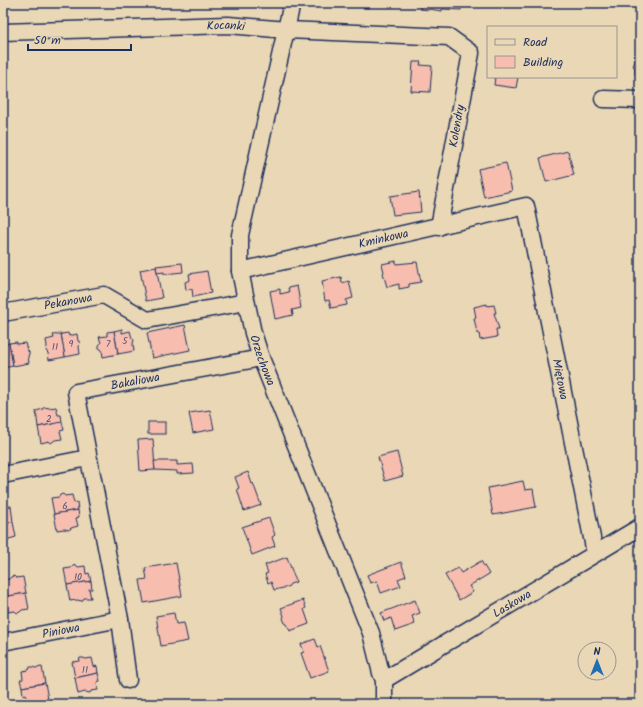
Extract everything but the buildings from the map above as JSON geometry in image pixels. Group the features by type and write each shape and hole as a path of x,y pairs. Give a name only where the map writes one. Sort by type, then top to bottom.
{"street":[{"name":"Orzechowa","path":"292,3 240,235 240,271 253,333 261,358 371,633 384,680 384,704"},
{"name":"Kocanki","path":"3,32 228,25 287,30 449,37"},
{"name":"Kolendry","path":"439,227 471,53 449,37"},
{"path":"603,99 640,100"},
{"name":"Kminkowa","path":"240,271 526,206"},
{"name":"Miętowa","path":"526,206 595,553"},
{"name":"Pekanowa","path":"3,313 104,295 147,320 246,302"},
{"name":"Bakaliowa","path":"128,680 120,619 76,392 261,358"},
{"path":"3,475 88,458"},
{"name":"Laskowa","path":"384,680 640,527"},
{"name":"Piniowa","path":"3,642 120,619"}]}
